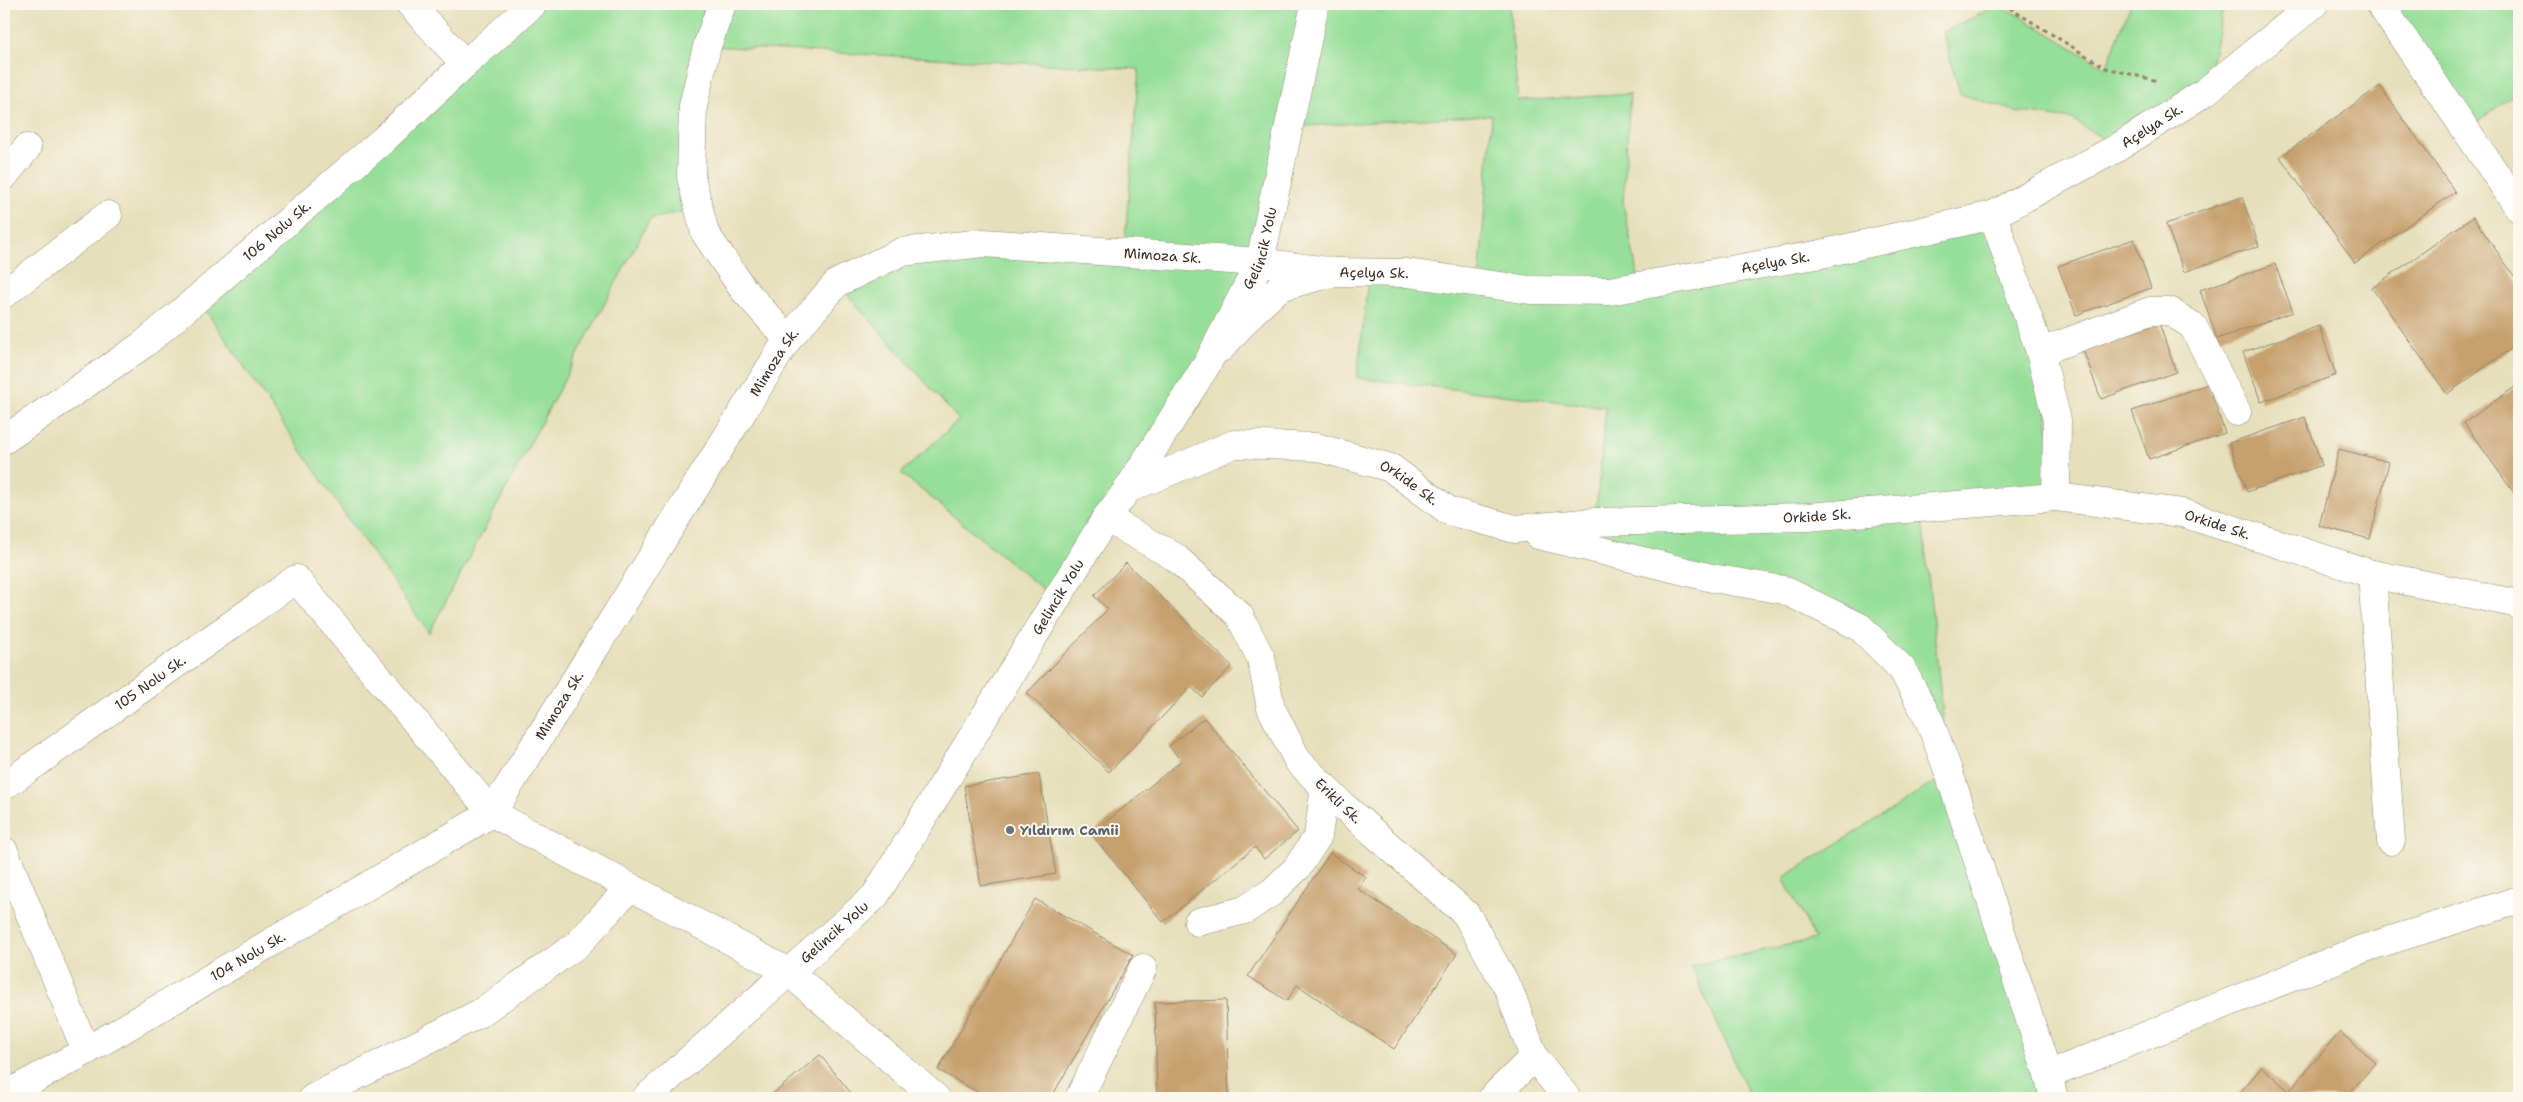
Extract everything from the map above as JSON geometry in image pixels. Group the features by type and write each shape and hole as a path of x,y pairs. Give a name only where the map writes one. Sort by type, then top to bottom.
{"street":[{"path":"410,4 465,64"},
{"name":"106 Nolu Sk.","path":"4,440 144,344 382,142 465,64 533,4"},
{"path":"722,4 707,46 693,106 692,177 705,234 744,289 788,339"},
{"name":"Gelincik Yolu","path":"646,1098 875,896 1106,518 1128,489 1206,364 1260,262 1315,4"},
{"name":"Açelya Sk.","path":"1206,364 1252,313 1280,286 1335,272 1407,273 1530,290 1610,291 1821,254 1993,215 2117,148 2205,92 2314,4"},
{"path":"2380,4 2519,208"},
{"path":"4,176 27,148"},
{"path":"4,294 108,215"},
{"path":"1993,215 2040,352 2056,420 2056,496"},
{"name":"Mimoza Sk.","path":"492,813 788,339 838,283 901,252 984,243 1260,262 1335,272"},
{"path":"2040,352 2150,311 2169,310 2193,326 2237,412"},
{"name":"Orkide Sk.","path":"1128,489 1234,444 1316,447 1391,468 1449,511 1515,529 1596,522 1807,517 2056,496 2182,513 2372,574 2519,604"},
{"name":"Erikli Sk.","path":"1106,518 1176,557 1239,615 1261,658 1271,708 1298,761 1466,914 1509,990 1534,1056 1567,1098"},
{"path":"1515,529 1712,578 1784,590 1860,627 1902,669 1930,722 1949,773 2051,1087 2362,949 2519,900"},
{"path":"2372,574 2391,841"},
{"name":"105 Nolu Sk.","path":"4,786 296,579 492,813"},
{"path":"1198,922 1245,910 1272,892 1297,868 1318,836 1325,787"},
{"path":"492,813 789,972 936,1098"},
{"name":"104 Nolu Sk.","path":"4,1096 86,1051 492,813"},
{"path":"4,851 86,1051"},
{"path":"314,1098 480,1013 578,944 630,887"},
{"path":"1079,1098 1143,968"},
{"path":"1492,1098 1534,1056"}],"path":[{"path":"2003,4 2106,68 2205,92"}],"green space":[{"path":"533,4 1509,4 1518,101 1630,94 1623,203 1640,286 1993,215 2040,352 2056,497 1921,508 1949,773 1902,669 1784,590 1515,529 1595,522 1606,407 1357,378 1369,272 1479,282 1492,115 1289,127 1260,262 1056,600 901,473 959,420 837,283 901,252 1124,252 1139,69 707,46 699,208 650,219 429,633 346,516 198,299"},
{"path":"2000,4 2106,68 2131,4 2224,4 2205,92 2117,148 2072,119 2015,111 1960,94 1943,32"},
{"path":"2380,4 2519,4 2519,91 2466,130"},
{"path":"1949,773 2054,1098 1751,1098 1691,966 1815,939 1783,878"}],"building":[{"path":"2380,86 2455,192 2355,263 2280,157"},
{"path":"2242,197 2259,246 2184,272 2166,224"},
{"path":"2473,217 2519,283 2519,343 2447,394 2372,288"},
{"path":"2134,239 2151,288 2076,315 2058,266"},
{"path":"2275,264 2293,312 2217,339 2200,290"},
{"path":"2159,323 2176,372 2101,399 2083,350"},
{"path":"2319,326 2336,375 2261,402 2243,352"},
{"path":"2208,384 2225,433 2149,459 2132,411"},
{"path":"2519,384 2519,500 2464,423"},
{"path":"2305,417 2322,465 2247,492 2229,443"},
{"path":"2339,449 2389,462 2370,539 2319,526"},
{"path":"1126,563 1232,666 1202,697 1191,687 1109,772 1027,693 1108,609 1094,596"},
{"path":"1204,718 1298,831 1264,859 1255,847 1163,922 1091,834 1181,761 1169,746"},
{"name":"Yıldırım Camii","path":"1039,774 1056,874 981,886 964,786"},
{"path":"1330,853 1366,877 1358,889 1457,954 1394,1049 1297,985 1287,1001 1248,976"},
{"path":"1035,899 1133,955 1051,1098 988,1098 938,1070"},
{"path":"1226,1000 1229,1098 1157,1098 1155,1002"},
{"path":"2340,1032 2376,1063 2345,1098 2235,1098 2262,1067 2289,1091"},
{"path":"820,1055 855,1098 768,1098"}],"place":[{"name":"Yıldırım Camii","path":"1010,830"}]}
